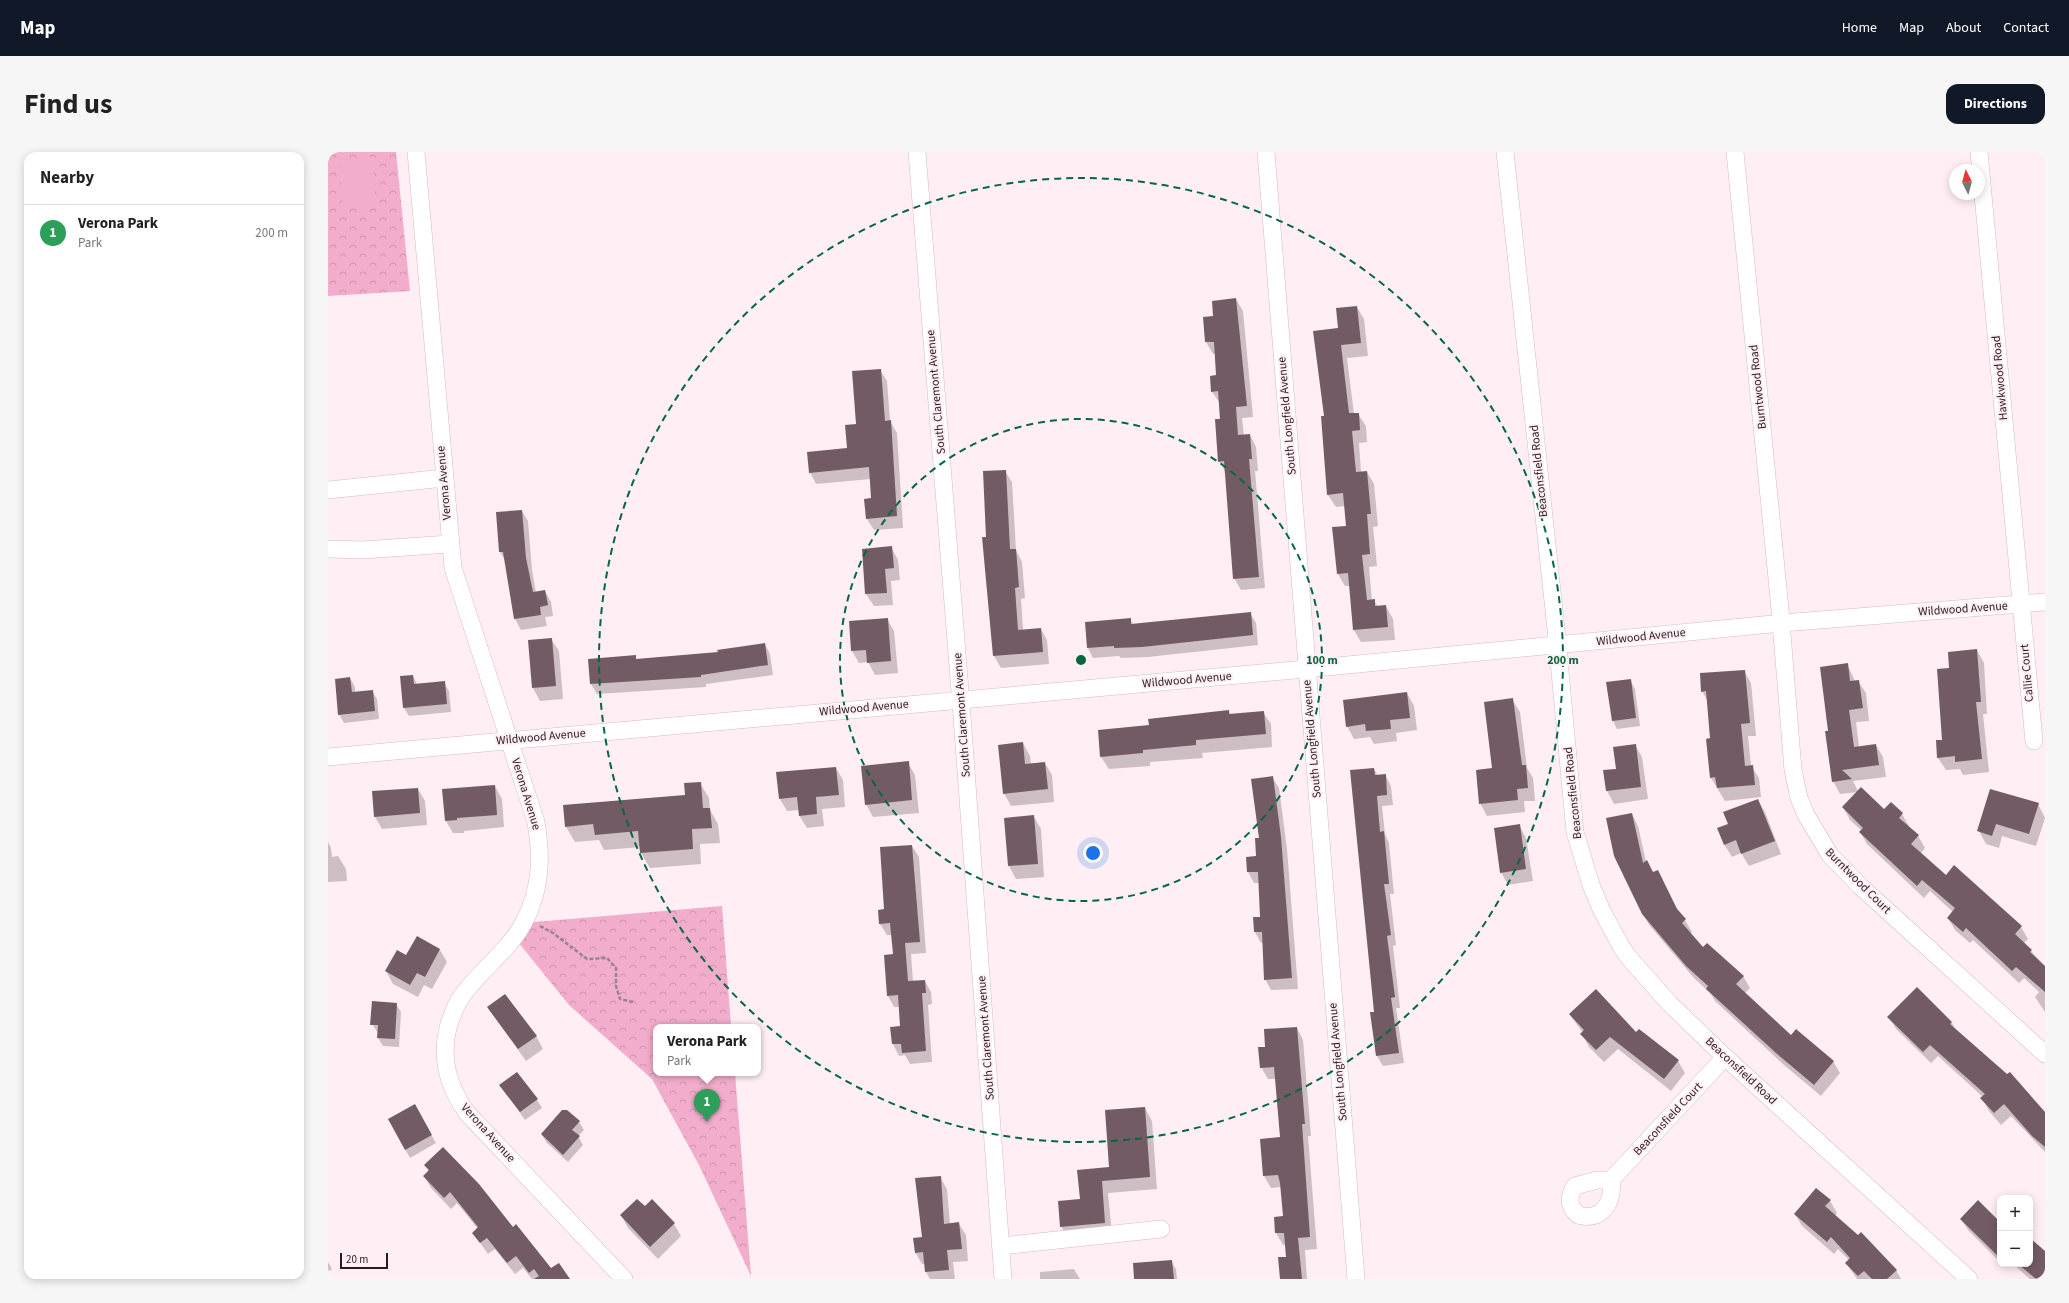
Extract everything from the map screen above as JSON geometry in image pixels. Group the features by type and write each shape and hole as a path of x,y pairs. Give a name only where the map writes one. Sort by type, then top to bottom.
{"street":[{"name":"Verona Avenue","path":"416,152 449,544 453,568 536,822 540,844 540,867 536,891 526,918 514,937 464,992 454,1010 446,1037 444,1050 446,1071 452,1090 467,1113 624,1279"},
{"name":"South Claremont Avenue","path":"917,152 961,699 1003,1279"},
{"name":"South Longfield Avenue","path":"1266,152 1306,669 1356,1279"},
{"name":"Beaconsfield Road","path":"1505,152 1558,646 1575,832 1591,885 1602,911 1630,959 1670,1004 1969,1279"},
{"name":"Burntwood Road","path":"1735,152 1782,623"},
{"name":"Hawkwood Road","path":"1979,152 2021,605"},
{"path":"328,490 444,478"},
{"path":"328,549 363,550 449,544"},
{"name":"Wildwood Avenue","path":"328,757 1558,646 1782,623 2045,602"},
{"name":"Callie Court","path":"2021,605 2034,740"},
{"name":"Burntwood Court","path":"1782,623 1793,770 1806,815 1819,840 1830,855 1860,886 2045,1054"},
{"name":"Beaconsfield Court","path":"1611,1180 1726,1057"},
{"path":"1001,1246 1161,1230"}],"path":[{"path":"526,918 553,934 587,959 607,958 616,968 616,986 620,999 633,1002"}],"green space":[{"path":"328,152 396,152 410,291 328,296"},
{"path":"373,157 375,203 342,205 340,159"},
{"path":"722,906 731,1024 653,1024 653,1076 735,1076 751,1276 699,1165 652,1079 569,1005 514,937 523,923"}],"building":[{"path":"1236,298 1247,406 1236,407 1238,435 1250,434 1252,459 1249,459 1259,577 1233,579 1224,461 1218,462 1215,419 1220,419 1218,391 1211,392 1210,376 1216,375 1214,342 1205,342 1203,317 1213,316 1212,301"},
{"path":"1357,306 1361,343 1341,345 1349,413 1359,413 1360,430 1352,431 1356,472 1367,471 1371,514 1367,514 1370,554 1362,555 1367,600 1375,599 1375,606 1386,605 1388,627 1353,630 1348,573 1337,574 1332,527 1346,526 1343,493 1327,495 1321,416 1324,416 1313,331 1338,328 1336,308"},
{"path":"881,369 885,421 891,420 897,516 866,519 864,499 871,498 869,467 809,473 807,452 847,448 845,425 856,424 852,371"},
{"path":"1006,470 1010,549 1016,549 1019,587 1015,588 1018,630 1041,628 1043,652 993,656 982,537 986,537 983,471"},
{"path":"522,510 526,558 533,592 545,590 548,605 540,607 541,615 514,619 503,552 499,552 496,512"},
{"path":"892,546 894,568 885,569 887,593 865,594 862,549"},
{"path":"1251,612 1253,635 1142,647 1114,648 1114,646 1087,648 1085,622 1131,618 1131,624"},
{"path":"888,618 891,661 867,663 866,650 851,651 849,621"},
{"path":"552,638 556,686 532,688 528,640"},
{"path":"765,643 768,665 701,675 701,677 590,684 588,659 636,655 636,659 718,652 717,650"},
{"path":"1977,649 1981,702 1976,702 1982,759 1955,762 1955,756 1937,758 1936,740 1942,740 1937,669 1949,668 1948,652"},
{"path":"1848,663 1850,681 1859,680 1863,708 1849,710 1854,747 1876,744 1879,765 1842,770 1852,779 1832,782 1825,731 1828,731 1820,667"},
{"path":"1745,670 1750,723 1741,724 1745,766 1753,765 1755,785 1717,788 1715,777 1710,778 1706,739 1710,738 1706,691 1701,692 1700,673"},
{"path":"413,675 414,684 445,681 447,704 403,708 400,676"},
{"path":"350,677 352,692 373,690 375,711 338,715 335,679"},
{"path":"1631,679 1636,718 1612,721 1606,682"},
{"path":"1407,692 1410,718 1390,720 1391,729 1366,731 1365,724 1346,727 1343,700"},
{"path":"1513,698 1522,765 1526,765 1528,788 1517,789 1518,800 1479,804 1476,770 1492,768 1484,702"},
{"path":"1229,710 1229,714 1264,711 1266,734 1196,740 1196,745 1143,750 1143,753 1100,757 1098,730 1149,725 1148,719"},
{"path":"1023,742 1025,764 1045,762 1048,789 1003,794 998,745"},
{"path":"1636,744 1641,787 1606,791 1603,770 1616,769 1613,747"},
{"path":"909,761 912,800 865,805 861,766"},
{"path":"836,767 839,795 816,797 817,814 799,816 797,797 779,799 776,772"},
{"path":"1374,768 1375,775 1386,774 1387,795 1377,796 1380,832 1384,831 1389,884 1384,884 1391,935 1387,936 1395,997 1391,998 1399,1053 1376,1056 1370,1012 1374,1012 1350,770"},
{"path":"1273,776 1281,837 1292,978 1264,980 1262,932 1254,932 1253,917 1260,917 1258,872 1247,872 1246,857 1256,856 1255,838 1259,838 1251,779"},
{"path":"701,782 703,808 710,808 712,828 692,829 693,849 640,853 638,831 595,835 593,824 565,827 563,805 685,795 684,783"},
{"path":"495,785 497,815 457,818 457,820 445,821 442,789"},
{"path":"1861,787 1884,809 1891,802 1903,813 1899,818 1919,835 1911,844 1946,875 1954,865 2022,926 2015,934 2032,950 2030,952 2045,966 2045,992 2016,967 2012,971 1966,928 1963,932 1947,918 1955,908 1922,880 1917,886 1859,832 1863,828 1842,807"},
{"path":"418,788 420,813 374,817 372,791"},
{"path":"1990,789 2039,803 2029,834 1996,824 1992,836 1977,831"},
{"path":"1758,799 1775,841 1741,854 1736,840 1724,845 1717,828 1728,824 1723,812"},
{"path":"1632,813 1643,863 1647,860 1653,872 1658,870 1677,909 1686,919 1682,923 1703,947 1707,943 1744,976 1736,984 1791,1035 1796,1029 1834,1061 1814,1085 1776,1053 1706,989 1708,986 1686,966 1642,914 1614,856 1606,818"},
{"path":"1034,815 1038,864 1008,866 1004,818"},
{"path":"1520,824 1526,869 1500,873 1494,828"},
{"path":"912,845 920,942 905,943 908,981 925,980 926,993 922,993 926,1051 902,1053 901,1044 892,1044 890,1027 900,1026 898,995 887,996 884,955 893,954 890,923 879,924 878,910 884,909 880,847"},
{"path":"417,936 440,949 425,977 417,973 410,985 385,971 397,950 406,955"},
{"path":"1917,987 1952,1022 1950,1024 2007,1074 2010,1072 2045,1112 2045,1147 2032,1136 2004,1104 1994,1113 1980,1098 1985,1094 1930,1045 1923,1052 1887,1017"},
{"path":"1596,989 1636,1032 1639,1029 1679,1060 1664,1079 1610,1037 1596,1050 1580,1034 1584,1030 1569,1014"},
{"path":"505,994 537,1036 518,1049 487,1007"},
{"path":"372,1001 397,1003 395,1039 377,1038 378,1025 370,1025"},
{"path":"1297,1027 1305,1124 1302,1124 1310,1237 1298,1238 1302,1279 1280,1279 1278,1257 1286,1257 1284,1233 1275,1233 1274,1217 1283,1216 1280,1183 1278,1175 1263,1176 1260,1139 1280,1137 1274,1067 1260,1068 1258,1047 1265,1047 1264,1029"},
{"path":"517,1072 538,1099 520,1112 499,1085"},
{"path":"415,1104 432,1135 405,1150 388,1119"},
{"path":"1145,1107 1150,1177 1102,1181 1105,1223 1060,1227 1058,1201 1080,1199 1077,1170 1109,1167 1105,1110"},
{"path":"562,1110 567,1110 580,1121 572,1130 580,1136 563,1155 541,1134"},
{"path":"443,1147 479,1184 513,1227 516,1224 551,1268 559,1263 570,1279 534,1279 539,1276 534,1269 529,1273 516,1256 507,1263 487,1238 480,1243 472,1233 478,1227 450,1192 444,1198 423,1176 429,1170 424,1165"},
{"path":"941,1176 944,1224 959,1222 962,1249 947,1250 949,1270 925,1272 923,1252 915,1253 913,1238 922,1237 915,1178"},
{"path":"1816,1188 1831,1200 1825,1206 1858,1235 1861,1232 1897,1270 1887,1279 1872,1279 1864,1271 1858,1276 1845,1263 1850,1258 1831,1237 1827,1242 1794,1214"},
{"path":"637,1199 645,1206 652,1199 675,1223 650,1247 620,1215"},
{"path":"1978,1200 1997,1219 1997,1255 1960,1219"},
{"path":"2033,1241 2045,1251 2045,1279 2036,1279 2022,1267 2033,1267"},
{"path":"1172,1260 1174,1279 1134,1279 1133,1263"}],"place":[{"name":"Verona Park","path":"707,1122"}]}
